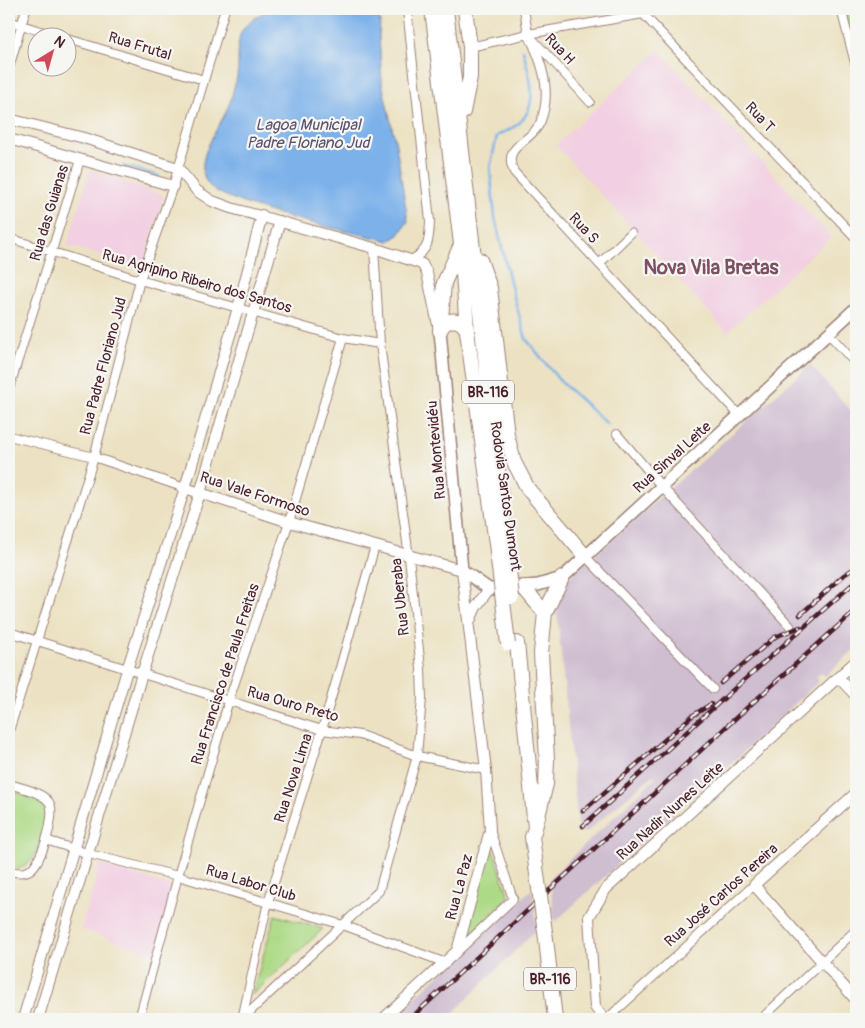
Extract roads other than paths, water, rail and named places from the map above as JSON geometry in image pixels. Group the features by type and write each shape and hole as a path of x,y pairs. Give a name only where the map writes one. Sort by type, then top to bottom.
{"highway":[{"name":"Rodovia Santos Dumont","path":"432,9 461,244 468,332 502,551"},
{"name":"Rodovia Santos Dumont","path":"446,9 472,233 512,643 526,831 533,832 555,1019"},
{"path":"460,129 470,77 470,47 465,9"},
{"path":"472,233 490,288 507,436 514,462 528,489 586,556"},
{"path":"440,331 444,284 461,244"},
{"path":"440,331 445,323 454,320 462,324 468,332"},
{"path":"533,832 546,784 547,759 541,670 545,613 562,578"},
{"path":"523,587 545,613"}],"main road":[{"name":"Rua Sinval Leite","path":"489,589 523,587 562,578 856,308"},
{"name":"Rua Montevidéu","path":"440,331 462,570"},
{"name":"Rua Vale Formoso","path":"462,570 489,589"}],"street":[{"path":"9,68 26,9"},
{"name":"Rua Padre Floriano Jud","path":"9,731 94,457 140,280 173,186 225,9"},
{"path":"9,118 84,138 178,168 197,191 212,201 231,208 262,215 413,260 422,254 429,242 430,221 407,9"},
{"name":"Rua H","path":"524,9 528,34 590,102"},
{"path":"470,47 528,34 643,14 657,9"},
{"path":"841,9 856,64"},
{"name":"Rua T","path":"643,14 856,238"},
{"path":"9,21 30,28"},
{"name":"Rua S","path":"528,34 538,54 546,86 546,106 539,125 511,153 510,163 514,172 740,416"},
{"name":"Rua Frutal","path":"78,42 204,80"},
{"path":"9,139 173,186 188,182"},
{"name":"Rua das Guianas","path":"9,389 80,160"},
{"path":"23,1019 127,670 185,488 238,308 262,215"},
{"path":"38,1019 142,674 200,492 280,221"},
{"path":"599,264 631,233"},
{"name":"Rua Agripino Ribeiro dos Santos","path":"9,238 140,280 344,338 380,344"},
{"name":"Rua Uberaba","path":"242,1019 379,891 417,756 422,698 421,669 409,556 380,344 374,248"},
{"name":"Rua Montevidéu","path":"413,260 422,264 427,273 440,331"},
{"path":"828,333 856,364"},
{"name":"Rua Francisco de Paula Freitas","path":"140,1019 178,876 229,700 289,522 344,338"},
{"path":"617,434 662,487 790,626"},
{"name":"Rua Vale Formoso","path":"9,436 94,457 289,522 462,570"},
{"name":"Rua Nova Lima","path":"242,1019 268,902 322,730 376,546"},
{"path":"586,556 713,689"},
{"name":"Rua Montevidéu","path":"457,952 513,899 490,830 486,770 462,570"},
{"path":"469,624 476,607 489,589"},
{"name":"Rua Ouro Preto","path":"9,632 322,730 360,735 417,756 486,770"},
{"name":"Rua Nadir Nunes Leite","path":"606,1019 595,1007 589,917 606,889 856,661"},
{"path":"839,678 856,696"},
{"path":"9,784 38,794 46,798 50,804 50,821 46,840 33,868 28,872 18,873 9,871"},
{"name":"Rua José Carlos Pereira","path":"606,1019 856,793"},
{"name":"Rua La Paz","path":"457,952 490,830"},
{"name":"Rua Labor Club","path":"46,840 89,854 178,876 343,925 446,963"},
{"path":"754,885 856,1000"},
{"path":"761,1019 856,930"},
{"path":"383,1019 457,952"}],"water":[{"name":"Lagoa Municipal Padre Floriano Jud","path":"275,9 344,9 374,13 380,21 382,83 396,145 408,221 399,235 389,241 264,210 238,201 219,192 208,184 204,175 205,155 229,104 238,70 240,35 242,30 254,18"}],"waterway":[{"path":"523,50 530,79 531,98 529,108 518,124 497,136 490,168 495,218 526,339 559,380 607,424"},
{"path":"123,166 159,176"}],"railway":[{"path":"800,615 844,575 856,567"},
{"path":"583,826 856,581"},
{"path":"410,1019 739,715 856,610"},
{"path":"721,683 775,637 800,627"},
{"path":"583,811 692,716 711,704"}],"district":[{"name":"Nova Vila Bretas","path":"711,267"}]}
